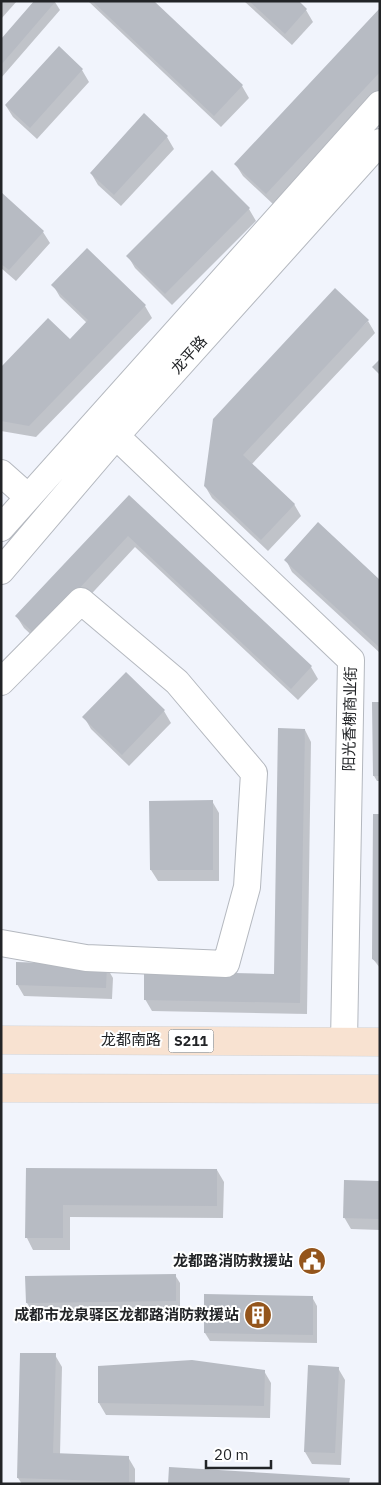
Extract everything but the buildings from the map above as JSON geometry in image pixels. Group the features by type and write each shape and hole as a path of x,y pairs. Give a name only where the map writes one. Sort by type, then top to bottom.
{"main road":[{"name":"龙都南路","path":"1,1040 380,1042"},
{"path":"1,1088 380,1090"}],"street":[{"name":"龙平路","path":"1,528 380,104"},
{"name":"龙平路","path":"1,571 116,436 380,142"},
{"name":"阳光香榭商业街","path":"116,436 351,660 344,1042"},
{"path":"1,473 28,498"},
{"path":"1,682 81,601 177,682 254,773 247,887 226,964 86,958 1,943"}],"place":[{"name":"龙都路消防救援站","path":"312,1261"},
{"name":"成都市龙泉驿区龙都路消防救援站","path":"258,1315"}]}
